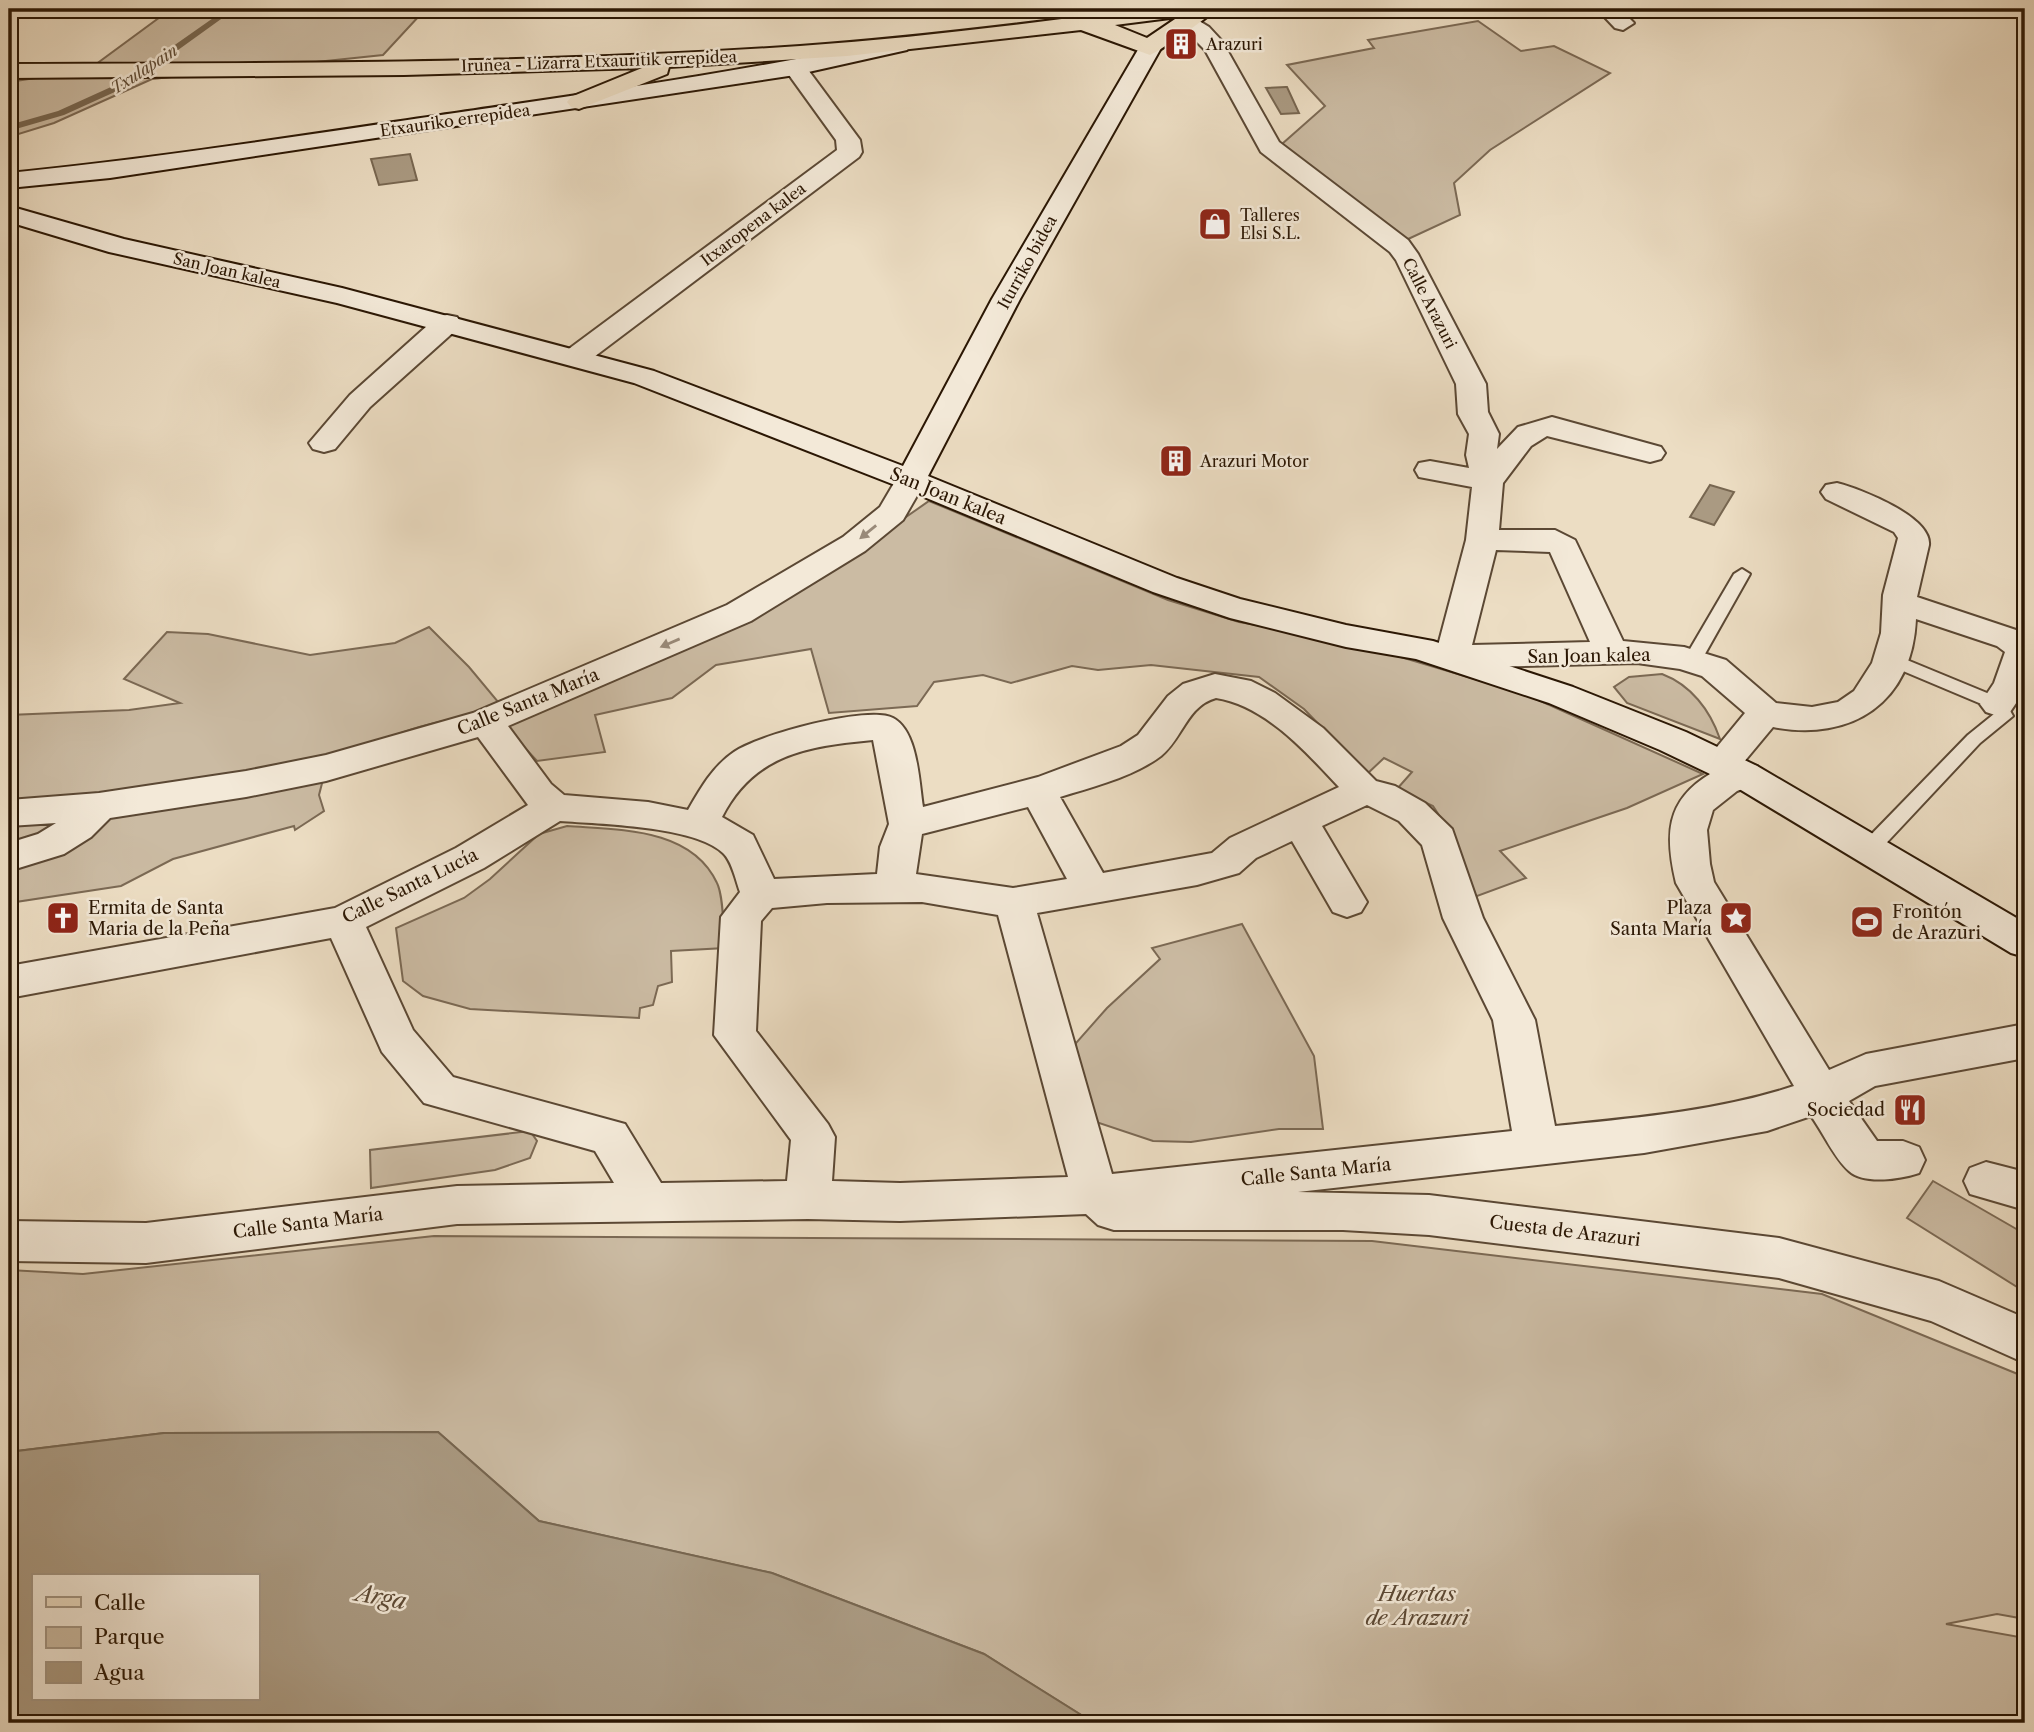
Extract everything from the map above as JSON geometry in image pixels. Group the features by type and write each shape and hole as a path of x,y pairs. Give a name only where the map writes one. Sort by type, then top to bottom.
{"main road":[{"name":"Iruñea - Lizarra Etxauritik errepidea","path":"9,71 556,65 684,59 899,45 1133,16 1194,12"},
{"path":"1155,42 1194,12"},
{"path":"1133,16 1149,23 1155,42"},
{"path":"1060,26 1112,31 1155,42"},
{"path":"579,102 732,38 760,34 994,34"},
{"path":"673,88 685,70 684,59"},
{"path":"556,65 584,80 585,90 579,102"}],"street":[{"name":"Calle Arazuri","path":"1194,12 1214,43 1259,132 1270,147 1399,246 1409,260 1471,384 1474,414 1480,421 1484,434 1481,455 1488,481"},
{"name":"Iturriko bidea","path":"911,480 1006,299 1155,42"},
{"name":"Etxauriko errepidea","path":"9,183 110,171 673,88 795,68 899,45"},
{"name":"Itxaropena kalea","path":"576,357 850,152 848,140 795,68"},
{"name":"San Joan kalea","path":"9,214 118,246 342,296 644,377 911,480 1165,585 1230,607 1452,657 1561,695 1733,770 2025,942"},
{"path":"324,443 360,401 447,323"},
{"path":"1452,657 1482,540 1488,481 1501,470 1502,463 1525,434 1537,428 1552,426 1650,453"},
{"path":"1430,470 1488,481"},
{"name":"Calle Santa María","path":"9,813 99,806 246,784 326,768 486,722 738,613 853,544 892,513 911,480"},
{"path":"1837,492 1905,525 1914,538 1900,603 1897,639 1890,659 1866,703 1854,711 1835,716 1787,719 1765,713 1733,770 1703,795 1689,820 1686,850 1695,883 1821,1095 1865,1159 1903,1160"},
{"path":"1482,540 1555,540 1563,547 1612,653"},
{"path":"1900,603 2009,638 2023,649 2011,685 1998,704"},
{"name":"San Joan kalea","path":"1452,657 1637,652 1692,661 1714,668 1737,685 1765,713"},
{"path":"908,824 1079,778 1151,744 1174,710 1196,690 1223,685 1247,691 1321,747 1364,791 1382,796 1412,812 1439,839 1463,918 1514,1020 1537,1146"},
{"path":"486,722 538,793 554,807 648,815 712,828 740,845 761,895"},
{"path":"699,825 712,798 746,761 769,749 850,729 882,726 892,739 908,824 902,834 896,864 897,889"},
{"path":"1037,790 1093,889"},
{"path":"808,1200 813,1137 793,1107 734,1035 741,917 761,895 827,889 922,888 1013,904 1198,871 1225,863 1243,848 1364,791"},
{"path":"9,857 51,844 78,827 99,806"},
{"name":"Calle Santa Lucía","path":"9,982 343,921 470,858 554,807"},
{"path":"1300,821 1347,902"},
{"path":"1013,904 1024,930 1095,1195"},
{"path":"343,921 397,1041 439,1091 610,1137 650,1204"},
{"path":"1821,1095 1867,1071 2025,1041"},
{"name":"Calle Santa María","path":"9,1241 146,1243 457,1205 808,1200 900,1202 1095,1195 1644,1135 1767,1113 1821,1095"},
{"name":"Cuesta de Arazuri","path":"1095,1195 1114,1211 1343,1211 1429,1215 1779,1258 1939,1302 2025,1341"}],"lane":[{"path":"1692,661 1742,574"},
{"path":"1869,849 1974,739 2004,716 1998,704 1890,659"}],"green space":[{"path":"171,9 448,9 420,15 383,55 152,79 54,123 9,137 9,82 88,70"},
{"path":"704,9 797,9 769,18"},
{"path":"1478,21 1521,51 1554,46 1610,73 1490,150 1454,183 1460,215 1406,240 1282,144 1325,106 1287,65 1374,48 1368,40"},
{"path":"929,501 1168,600 1239,622 1347,641 1525,694 1703,774 1627,808 1500,851 1526,878 1469,899 1446,826 1433,806 1397,789 1412,772 1384,758 1367,774 1304,709 1259,677 1151,665 1098,670 1072,666 1011,683 983,675 934,682 917,706 829,713 811,649 716,665 672,698 595,715 605,752 537,761 503,724 857,551"},
{"path":"429,627 469,667 504,709 412,729 348,755 326,768 319,795 324,811 295,830 294,826 173,859 121,886 9,903 9,715 129,710 180,703 124,679 167,632 208,634 310,655 395,643"},
{"path":"1662,674 1682,685 1698,700 1711,718 1720,739 1627,703 1614,687 1629,677"},
{"path":"567,826 651,835 672,841 690,851 705,865 717,883 722,905 725,948 671,951 672,982 658,986 653,1005 640,1008 639,1018 470,1009 423,996 403,981 396,928 464,898 490,879 539,834"},
{"path":"1242,924 1314,1056 1323,1129 1279,1129 1191,1142 1153,1141 1096,1122 1077,1075 1076,1043 1107,1008 1160,959 1152,948"},
{"path":"530,1131 537,1141 530,1158 495,1170 371,1188 370,1150"},
{"path":"1933,1181 2025,1234 2025,1292 1907,1218"},
{"name":"Huertas de Arazuri","path":"434,1236 1372,1241 1822,1294 2025,1377 2025,1619 1997,1614 1946,1624 2025,1638 2025,1723 1094,1723 984,1654 772,1573 539,1521 438,1432 164,1433 9,1452 9,1270 83,1274"}],"water":[{"path":"1287,87 1299,113 1281,114 1266,88"},
{"path":"410,154 417,180 379,185 371,159"},
{"path":"1710,485 1734,492 1714,525 1690,517"},
{"name":"Arga","path":"438,1432 539,1521 772,1573 984,1654 1094,1723 9,1723 9,1452 164,1433"}],"waterway":[{"name":"Txulapain","path":"9,128 61,113 125,84 231,9"}],"place":[{"name":"Arazuri","path":"1181,44"},
{"name":"Talleres Elsi S.L.","path":"1215,224"},
{"name":"Arazuri Motor","path":"1176,461"},
{"name":"Ermita de Santa Maria de la Peña","path":"63,918"},
{"name":"Plaza Santa María","path":"1736,918"},
{"name":"Frontón de Arazuri","path":"1867,922"},
{"name":"Sociedad","path":"1910,1110"}]}
